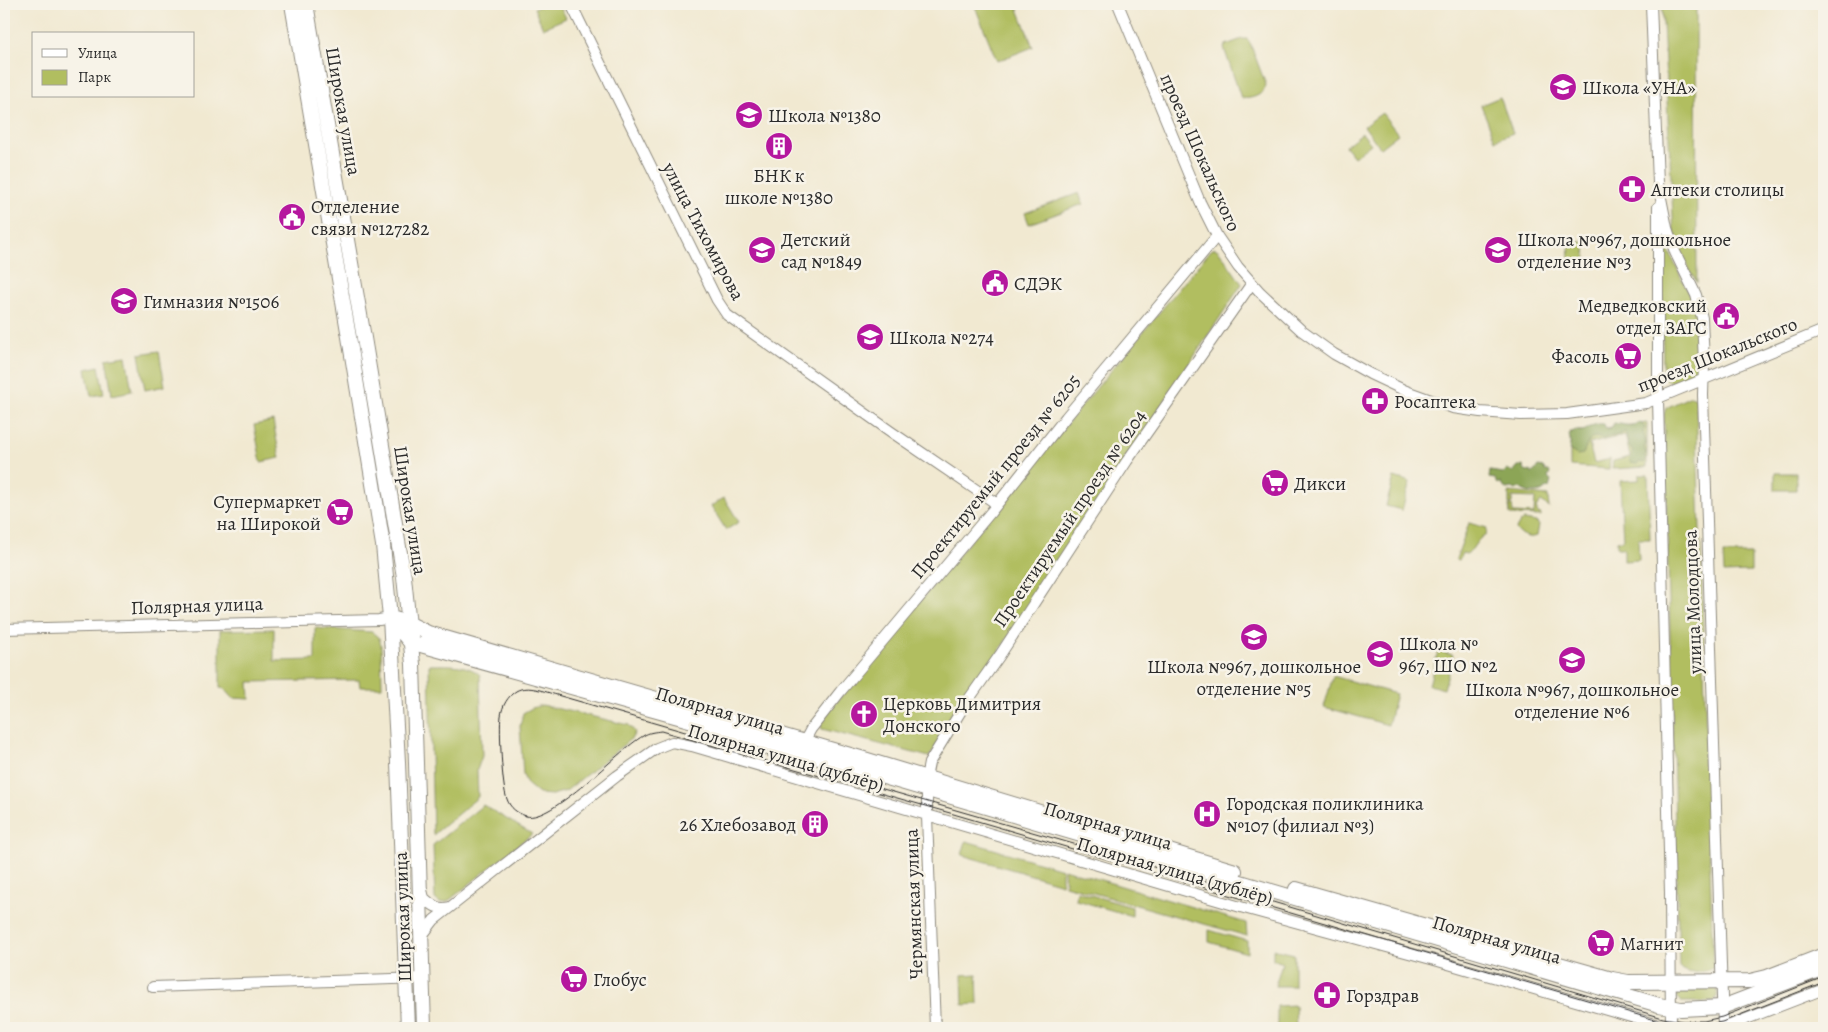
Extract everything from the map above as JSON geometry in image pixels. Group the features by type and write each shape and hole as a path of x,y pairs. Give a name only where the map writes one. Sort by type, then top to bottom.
{"main road":[{"name":"Широкая улица","path":"292,4 330,184 404,577 413,664 424,1028"},
{"name":"Широкая улица","path":"306,4 330,184"},
{"name":"Широкая улица","path":"338,227 382,535 390,618 408,1028"},
{"name":"Полярная улица","path":"390,618 428,633 804,742 927,784 1625,996 1671,1008 1704,1009 1722,1007 1824,968"},
{"path":"390,618 410,642"},
{"name":"Полярная улица","path":"410,642 738,735 927,784 1612,979 1628,982 1758,980 1824,955"}],"street":[{"name":"улица Тихомирова","path":"571,4 712,291 728,315 867,415 997,504"},
{"name":"проезд Шокальского","path":"1118,4 1200,202 1217,236 1238,267 1302,331 1334,354 1378,378 1453,408 1480,412 1545,416 1610,410 1658,399 1824,330"},
{"name":"улица Молодцова","path":"1651,4 1658,183 1658,399 1671,982 1670,1028"},
{"name":"улица Молодцова","path":"1658,183 1674,252 1696,295 1702,318 1723,1028"},
{"name":"Проектируемый проезд № 6205","path":"804,742 811,729 840,692 1217,236"},
{"path":"1658,253 1666,246 1674,252"},
{"name":"Проектируемый проезд № 6204","path":"927,784 930,762 964,706 1000,655 1128,461 1252,283"},
{"name":"Полярная улица","path":"4,629 379,620 390,618"},
{"path":"732,758 738,735"},
{"name":"Полярная улица (дублёр)","path":"451,907 617,776 657,748 672,742 692,746 1250,910 1670,1028"},
{"name":"Чермянская улица","path":"927,784 935,1028"},
{"path":"420,877 424,898 440,909 451,907"},
{"path":"421,937 434,920 451,907"},
{"path":"154,987 422,978"},
{"path":"1723,1028 1824,989"}],"green space":[{"path":"545,4 559,4 566,18 543,28 534,8"},
{"path":"974,4 1016,4 1033,47 997,61"},
{"path":"1662,4 1696,4 1697,283 1676,246 1674,236"},
{"path":"1247,39 1250,43 1266,85 1263,92 1249,98 1242,98 1240,95 1224,48 1226,45"},
{"path":"1500,97 1513,133 1495,140 1481,105"},
{"path":"1382,113 1398,134 1380,148 1364,126"},
{"path":"1362,133 1371,144 1354,157 1345,146"},
{"path":"1079,193 1083,204 1029,224 1025,213"},
{"path":"1585,242 1586,263 1570,264 1569,243"},
{"path":"1215,248 1242,284 929,757 822,729 819,723 1211,250"},
{"path":"1662,250 1669,251 1695,307 1701,365 1694,374 1672,382 1663,377"},
{"path":"159,351 165,386 145,390 139,354"},
{"path":"126,356 132,391 112,395 106,359"},
{"path":"99,366 104,394 91,396 86,369"},
{"path":"1691,396 1696,398 1713,966 1713,968 1695,973 1687,972 1679,967 1664,414 1666,408"},
{"path":"273,421 280,458 261,462 254,425"},
{"path":"1639,422 1645,427 1643,432 1646,443 1644,448 1646,453 1644,456 1646,459 1644,463 1631,463 1630,460 1633,452 1624,432 1603,439 1593,438 1589,441 1583,454 1577,455 1569,450 1571,442 1569,435 1575,430 1583,432 1598,424 1604,424 1606,429 1611,428 1614,423 1632,426"},
{"path":"1647,423 1647,467 1612,469 1613,461 1630,457 1625,435 1589,444 1594,463 1610,459 1609,469 1570,466 1570,432"},
{"path":"1518,466 1523,466 1525,471 1531,471 1532,474 1538,467 1549,471 1548,478 1551,481 1549,488 1534,493 1526,492 1520,488 1515,490 1513,488 1506,489 1501,485 1501,482 1498,484 1495,479 1489,478 1490,471 1504,473 1507,469 1513,472"},
{"path":"1775,473 1796,473 1796,490 1775,490"},
{"path":"1639,475 1648,475 1650,539 1638,539 1639,560 1624,561 1624,548 1617,548 1617,541 1623,540 1620,481 1639,480"},
{"path":"1394,477 1410,482 1402,510 1386,506"},
{"path":"1509,492 1548,496 1549,508 1541,502 1536,508 1541,516 1510,515 1509,505 1512,505 1513,513 1534,514 1535,498 1512,497 1512,503 1509,504"},
{"path":"724,498 739,522 726,530 711,506"},
{"path":"1524,520 1536,522 1539,525 1537,536 1528,537 1522,535 1516,529 1520,522"},
{"path":"1469,523 1487,528 1486,534 1469,553 1462,553 1459,560 1456,559"},
{"path":"1723,554 1751,554 1751,572 1724,573"},
{"path":"315,628 372,632 379,638 381,645 382,687 360,687 359,680 249,682 250,699 233,698 225,689 220,688 220,630 274,629 274,661 315,660"},
{"path":"1438,651 1453,655 1444,689 1429,685"},
{"path":"429,665 469,668 480,675 482,756 477,770 478,797 433,835"},
{"path":"1333,676 1396,694 1388,725 1324,707"},
{"path":"542,705 629,725 635,732 632,738 566,791 552,795 539,794 527,784 523,775 520,726 523,713"},
{"path":"483,805 532,834 447,902 440,903 435,899 433,845"},
{"path":"966,841 1062,869 1062,884 962,855"},
{"path":"1064,869 1246,923 1247,936 1065,885"},
{"path":"1077,891 1132,907 1132,916 1076,900"},
{"path":"1209,930 1247,941 1247,953 1209,942"},
{"path":"1273,949 1294,954 1294,986 1275,986 1282,963 1273,959"},
{"path":"977,974 978,1004 963,1005 962,975"},
{"path":"1715,986 1717,994 1713,1002 1681,1002 1676,997 1679,987"},
{"path":"1295,1005 1296,1028 1277,1028 1277,1006"}],"tram line":[{"path":"1824,977 1722,1017 1704,1021 1683,1021 1663,1018 1209,883 531,688 521,689 513,693 508,698 502,712 500,723 505,793 512,808 526,816 537,815 552,808 585,784 643,736 661,731 950,813 1662,1022 1692,1025 1722,1022 1824,982"}],"place":[{"name":"Школа «УНА»","path":"1563,87"},
{"name":"Школа №1380","path":"749,115"},
{"name":"БНК к школе №1380","path":"779,146"},
{"name":"Аптеки столицы","path":"1632,189"},
{"name":"Отделение связи №127282","path":"292,217"},
{"name":"Детский сад №1849","path":"762,250"},
{"name":"Школа №967, дошкольное отделение №3","path":"1498,250"},
{"name":"СДЭК","path":"995,283"},
{"name":"Гимназия №1506","path":"124,301"},
{"name":"Медведковский отдел ЗАГС","path":"1726,316"},
{"name":"Школа №274","path":"870,337"},
{"name":"Фасоль","path":"1628,356"},
{"name":"Росаптека","path":"1375,401"},
{"name":"Дикси","path":"1275,483"},
{"name":"Супермаркет на Широкой","path":"340,512"},
{"name":"Школа №967, дошкольное отделение №5","path":"1254,637"},
{"name":"Школа № 967, ШО №2","path":"1380,654"},
{"name":"Школа №967, дошкольное отделение №6","path":"1572,660"},
{"name":"Церковь Димитрия Донского","path":"864,714"},
{"name":"Городская поликлиника №107 (филиал №3)","path":"1207,814"},
{"name":"26 Хлебозавод","path":"815,824"},
{"name":"Магнит","path":"1601,943"},
{"name":"Глобус","path":"574,979"},
{"name":"Горздрав","path":"1327,995"}]}
